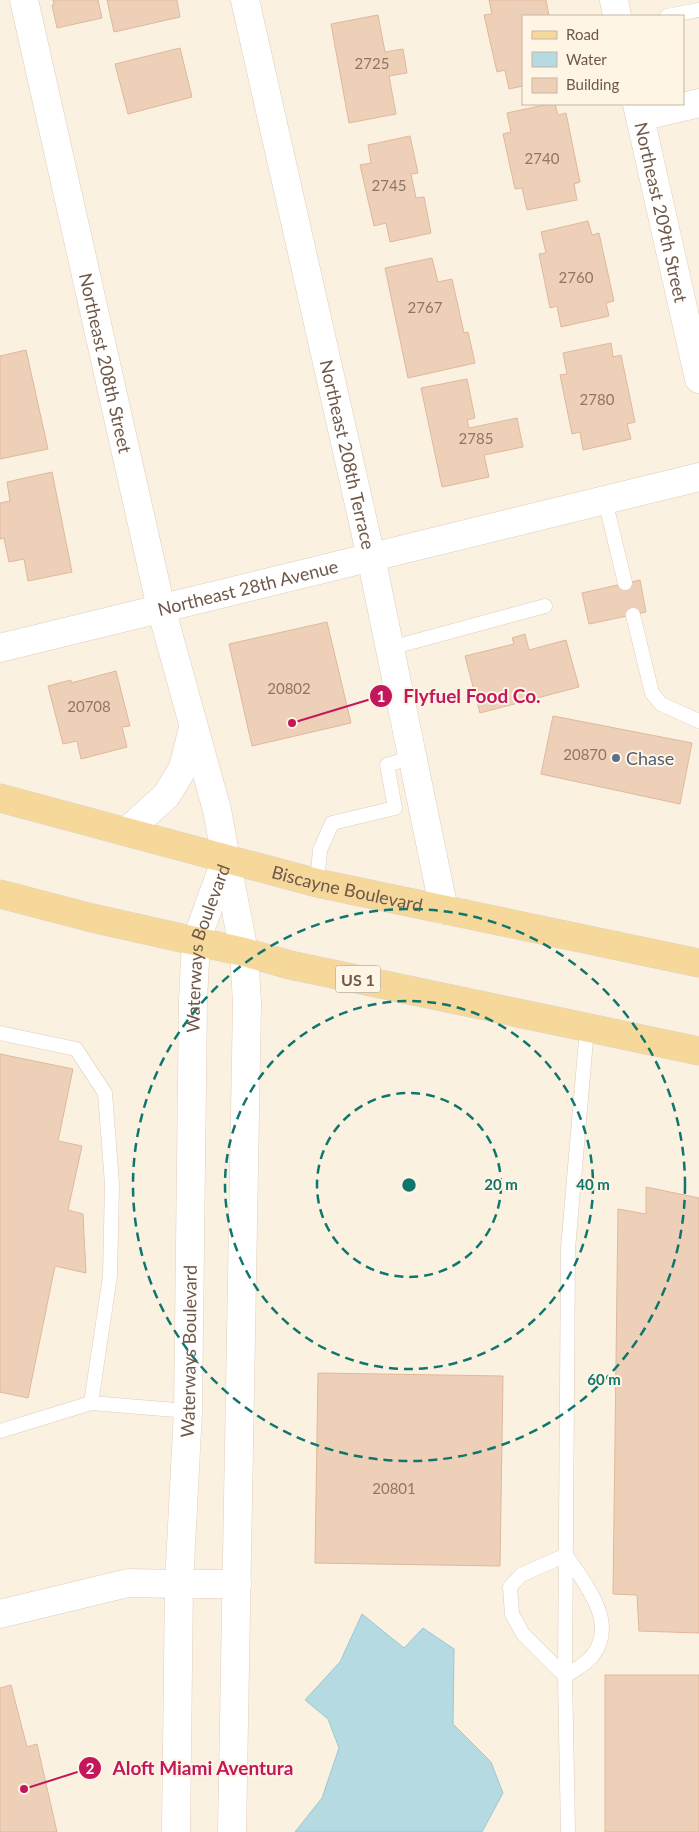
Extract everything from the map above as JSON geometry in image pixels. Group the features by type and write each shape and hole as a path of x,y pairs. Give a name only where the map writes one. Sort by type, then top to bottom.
{"main road":[{"name":"Biscayne Boulevard","path":"0,798 317,883 699,963"},
{"name":"US 1","path":"0,894 92,918 244,952 290,965 699,1050"}],"street":[{"name":"Northeast 208th Street","path":"24,0 161,608 216,810 226,859"},
{"name":"Northeast 208th Terrace","path":"245,0 371,557 444,910"},
{"path":"614,0 617,15"},
{"path":"684,105 699,103"},
{"path":"639,110 682,105"},
{"name":"Northeast 209th Street","path":"639,110 699,379"},
{"name":"Northeast 28th Avenue","path":"0,648 699,477"},
{"name":"Northeast 208th Street","path":"126,832 166,796 183,768 193,726"},
{"name":"Waterways Boulevard","path":"176,1832 179,1584 188,1412 193,1000 196,941 226,859"},
{"name":"Waterways Boulevard","path":"226,859 244,952 247,1003 238,1584 232,1832"},
{"path":"0,1614 128,1583 238,1584"}],"lane":[{"path":"672,15 699,10"},
{"path":"605,500 625,583"},
{"path":"390,648 545,606"},
{"path":"633,615 652,693 661,704 699,721"},
{"path":"317,883 320,850 332,823 395,808 387,764 413,757"},
{"path":"568,1832 565,1676 568,1249 587,1028"},
{"path":"0,1033 76,1049 105,1093 112,1184 110,1276 91,1403"},
{"path":"0,1431 91,1403 188,1412"},
{"path":"565,1676 523,1634 512,1614 510,1587 521,1575 566,1555"},
{"path":"565,1676 592,1657 602,1639 602,1621 592,1594 566,1555"}],"water":[{"path":"362,1614 404,1648 423,1628 454,1649 453,1724 491,1762 503,1793 482,1832 295,1832 322,1798 339,1748 328,1719 305,1700 340,1662"}],"building":[{"path":"53,0 98,0 102,18 57,28 52,5 54,5"},
{"path":"107,0 177,0 180,17 114,32"},
{"path":"489,0 546,0 549,15 522,15 522,86 509,89 505,70 497,72 484,15 492,14"},
{"path":"378,15 385,52 403,49 407,73 389,76 396,114 349,123 331,24"},
{"path":"180,48 192,97 128,114 115,64"},
{"path":"544,105 555,105 558,115 566,113 580,182 574,184 577,200 527,210 522,188 515,189 503,134 511,132 507,113"},
{"path":"410,136 418,173 411,174 416,198 424,197 431,233 390,242 386,223 374,226 360,165 371,163 368,145"},
{"path":"588,221 592,235 599,233 614,301 606,303 609,316 561,327 557,306 550,308 539,254 546,253 541,232"},
{"path":"432,258 438,282 452,279 464,333 468,332 475,363 408,378 385,268"},
{"path":"611,343 613,357 621,355 635,422 627,424 631,439 583,450 580,432 572,434 560,375 567,374 563,353"},
{"path":"26,350 48,449 0,459 0,356"},
{"path":"467,379 475,418 467,420 469,428 517,418 523,447 484,455 489,477 442,487 421,388"},
{"path":"52,472 72,572 28,581 24,559 9,562 4,538 0,539 0,503 10,501 7,482"},
{"path":"640,580 646,612 589,624 582,593"},
{"path":"327,622 351,723 252,746 229,644"},
{"path":"525,634 529,650 566,640 579,687 480,713 465,656 514,644 512,638"},
{"path":"116,671 130,726 122,727 127,747 81,759 77,741 63,744 48,686 71,680 71,683"},
{"name":"Chase","path":"553,716 692,743 680,804 541,774"},
{"path":"0,1054 73,1069 58,1141 82,1146 68,1210 83,1214 86,1273 55,1266 28,1398 0,1392"},
{"path":"646,1187 699,1198 699,1633 639,1631 637,1595 613,1594 618,1209 646,1214"},
{"path":"318,1373 503,1376 500,1566 315,1563"},
{"path":"605,1675 699,1675 699,1832 605,1832"},
{"path":"11,1685 27,1747 37,1744 57,1832 0,1832 0,1688"}],"place":[{"name":"Flyfuel Food Co.","path":"292,723"},
{"name":"Chase","path":"616,758"},
{"name":"Aloft Miami Aventura","path":"24,1789"}]}
